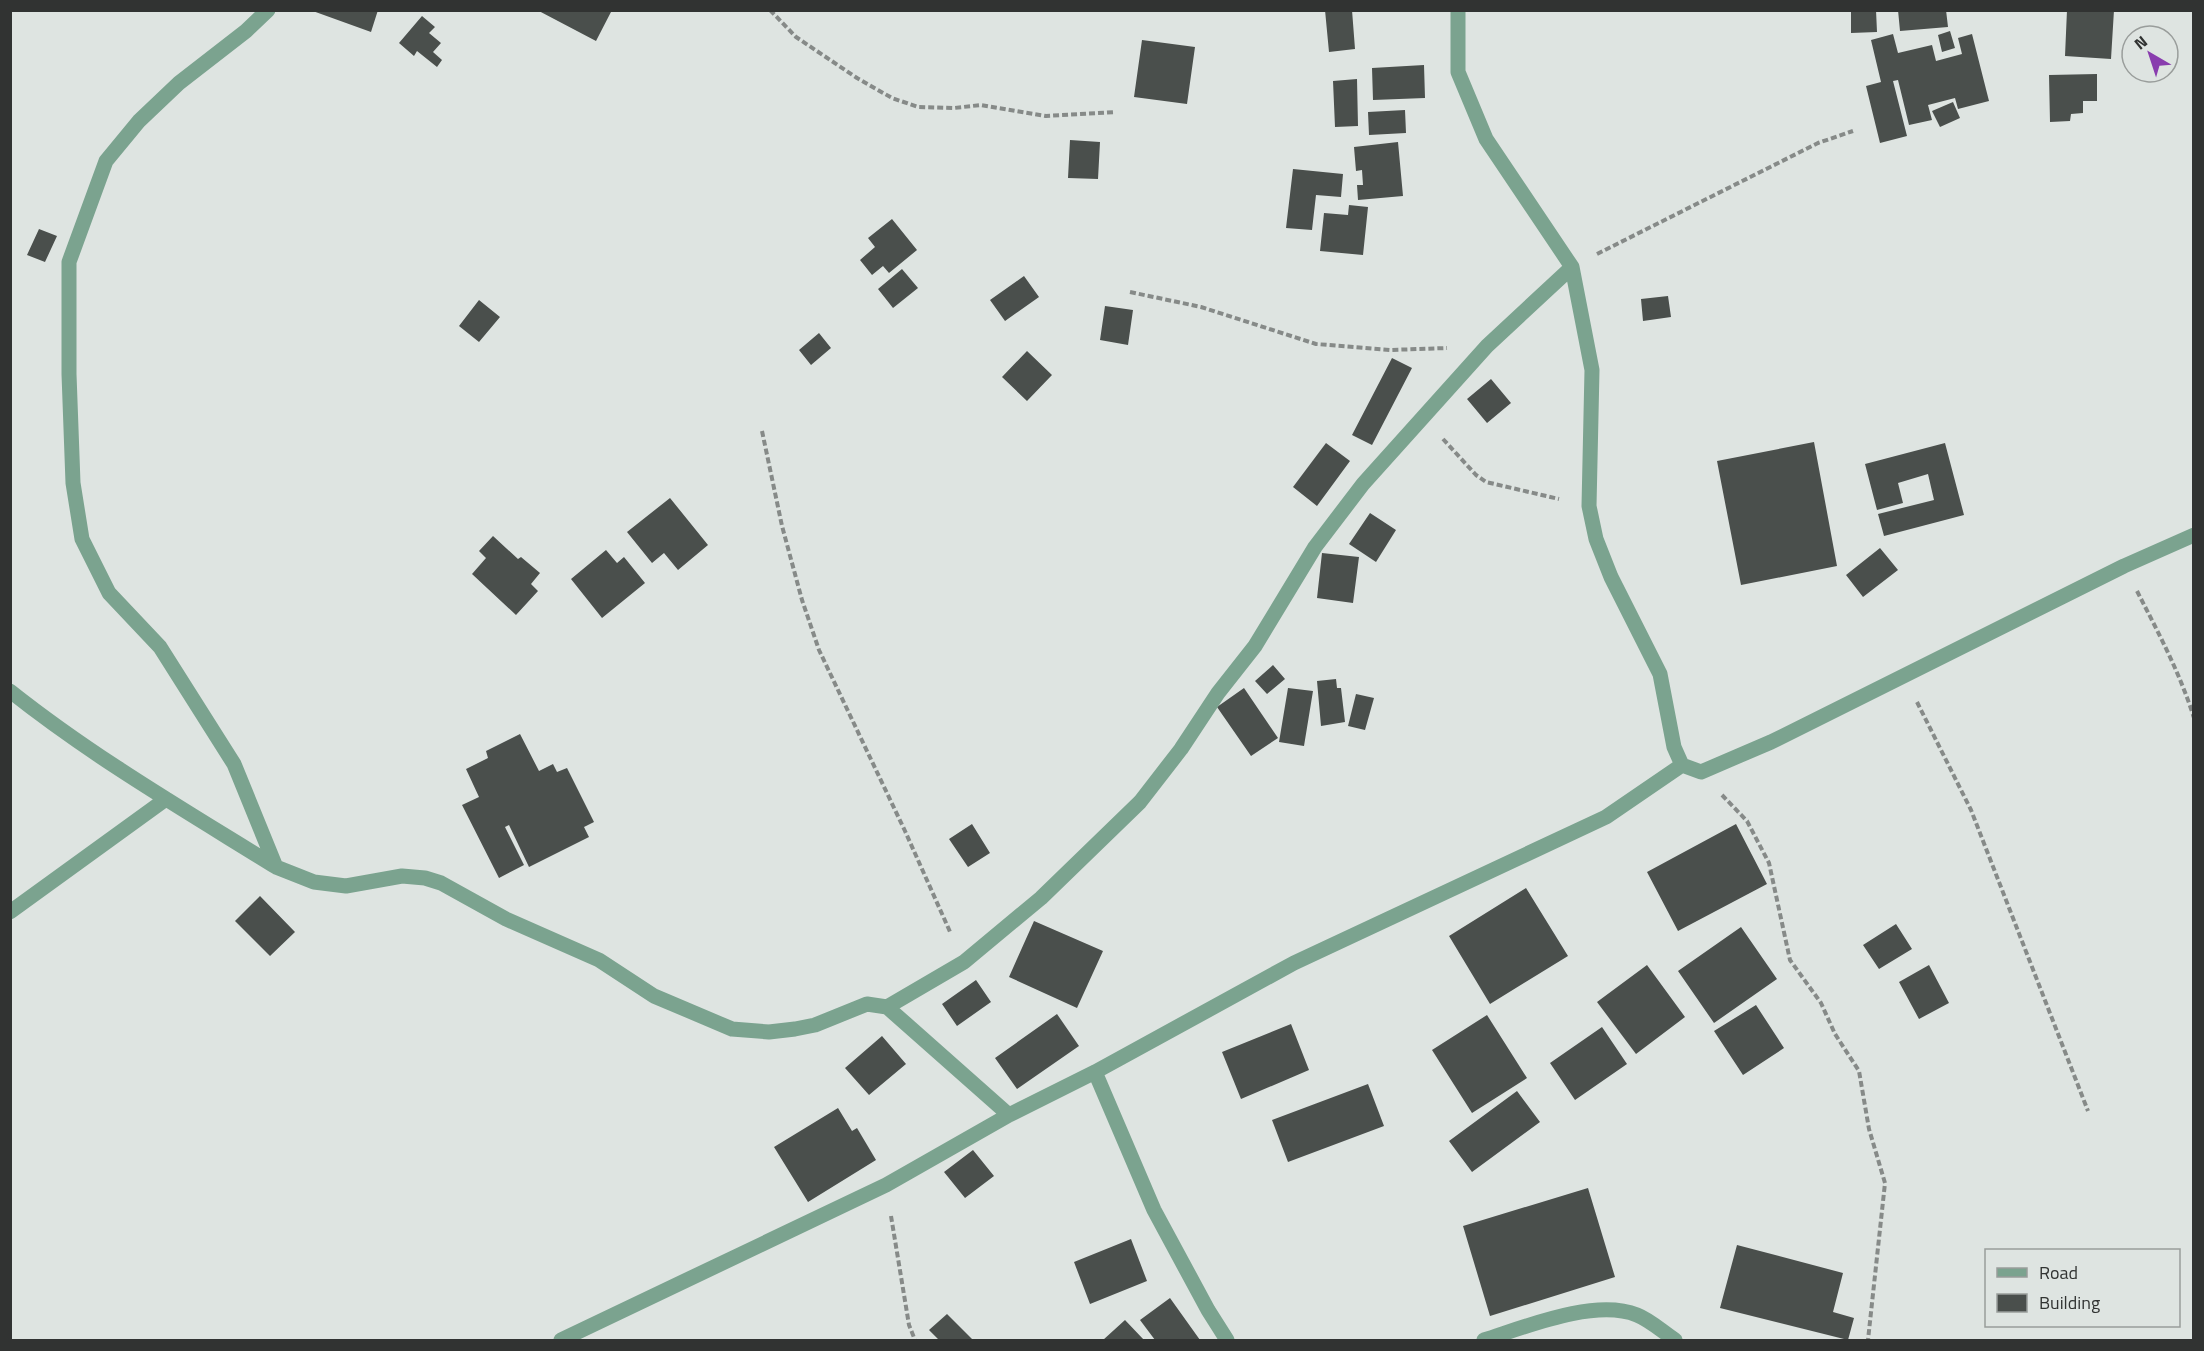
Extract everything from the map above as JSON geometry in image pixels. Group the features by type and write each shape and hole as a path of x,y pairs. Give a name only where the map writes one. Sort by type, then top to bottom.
{"street":[{"path":"268,10 246,31 179,82 139,121 106,161 69,262 69,374 73,483 82,539 109,593 160,647 234,764 276,867"},
{"path":"1458,10 1458,72 1486,139 1572,267 1592,370 1588,506 1596,539 1611,577 1660,674 1674,747 1682,765 1701,772 1771,742 2124,566 2193,535"},
{"path":"887,1007 964,962 1041,898 1140,801 1181,749 1218,693 1255,646 1315,547 1363,484 1487,346 1572,267"},
{"path":"10,691 45,719 276,867 314,882 346,886 402,876 425,878 441,883 506,920 599,960 654,996 732,1029 769,1032 795,1029 815,1025 867,1004 887,1007 1009,1114"},
{"path":"561,1341 886,1185 1009,1114 1095,1072 1294,963 1606,817 1682,765"},
{"path":"10,912 166,798"},
{"path":"1095,1072 1154,1210 1227,1341"},
{"path":"1484,1341 1583,1311 1619,1311 1638,1315 1675,1341"}],"path":[{"path":"770,10 796,37 857,78 892,98 918,107 954,108 981,105 1046,116 1116,112"},
{"path":"1572,267 1808,148 1853,131"},
{"path":"1130,292 1201,306 1316,344 1390,350 1487,346"},
{"path":"1422,416 1463,462 1486,482 1588,506"},
{"path":"762,431 782,526 802,600 819,650 964,962"},
{"path":"2124,566 2168,652 2186,694 2193,718"},
{"path":"1904,675 1971,810 2088,1111"},
{"path":"1701,772 1747,821 1768,863 1790,960 1821,1003 1835,1034 1859,1071 1869,1129 1885,1183 1868,1341"},
{"path":"886,1185 909,1325 915,1341"}],"building":[{"path":"310,10 378,10 371,32"},
{"path":"537,10 612,10 596,41"},
{"path":"1325,10 1352,10 1355,49 1329,52"},
{"path":"1851,10 1876,10 1877,32 1851,33"},
{"path":"1898,10 1946,10 1948,27 1900,31"},
{"path":"2067,10 2114,10 2111,59 2065,56"},
{"path":"422,16 435,27 429,33 441,43 433,52 442,60 437,67 417,51 414,56 399,43"},
{"path":"1950,31 1955,48 1942,52 1938,35"},
{"path":"1893,34 1898,53 1932,45 1936,61 1962,54 1958,38 1972,34 1989,101 1958,109 1955,98 1928,105 1932,120 1909,125 1898,80 1893,81 1907,136 1880,143 1866,86 1881,82 1871,40"},
{"path":"1142,40 1195,47 1187,104 1134,97"},
{"path":"1424,65 1425,98 1373,100 1372,68"},
{"path":"2097,74 2097,101 2083,101 2083,113 2071,114 2070,121 2050,122 2049,75"},
{"path":"1357,79 1358,126 1335,127 1333,81"},
{"path":"1953,102 1960,118 1940,127 1932,111"},
{"path":"1405,110 1406,133 1369,135 1368,112"},
{"path":"1070,140 1100,142 1098,179 1068,178"},
{"path":"1398,142 1403,196 1358,200 1357,185 1363,185 1362,170 1356,171 1354,147"},
{"path":"1293,169 1343,174 1341,197 1316,195 1312,230 1286,228"},
{"path":"1349,205 1368,207 1363,255 1320,251 1324,213 1348,215"},
{"path":"892,219 917,250 889,273 883,266 872,275 860,260 875,247 868,238"},
{"path":"39,229 57,236 45,262 27,255"},
{"path":"902,269 918,288 893,308 878,289"},
{"path":"1024,276 1039,297 1005,321 990,300"},
{"path":"1668,296 1671,317 1643,321 1641,299"},
{"path":"479,300 500,317 479,342 459,326"},
{"path":"1105,306 1133,310 1128,345 1100,340"},
{"path":"819,333 831,348 811,365 799,350"},
{"path":"1027,351 1052,375 1027,401 1002,377"},
{"path":"1392,358 1412,368 1372,445 1352,435"},
{"path":"1491,379 1511,403 1487,423 1467,399"},
{"path":"1814,442 1837,566 1741,585 1717,461"},
{"path":"1326,443 1350,461 1317,506 1293,487"},
{"path":"1945,443 1964,515 1884,536 1878,514 1934,500 1928,474 1898,483 1903,503 1877,510 1865,464"},
{"path":"670,498 708,545 678,570 664,553 652,563 627,532"},
{"path":"1370,513 1396,530 1376,562 1349,544"},
{"path":"493,536 518,559 521,557 540,573 531,584 538,591 516,615 472,574 486,558 479,551"},
{"path":"1880,548 1898,570 1863,597 1846,575"},
{"path":"606,550 617,563 624,557 645,583 602,618 571,579"},
{"path":"1322,553 1359,557 1353,603 1317,598"},
{"path":"1273,665 1285,679 1267,694 1255,681"},
{"path":"1336,679 1337,688 1341,688 1345,722 1321,726 1317,681"},
{"path":"1244,688 1278,738 1251,756 1217,707"},
{"path":"1288,688 1313,691 1304,746 1279,742"},
{"path":"1356,694 1374,698 1365,730 1348,726"},
{"path":"520,734 539,771 553,764 557,772 567,768 594,822 584,827 589,837 529,867 509,825 505,827 524,865 499,878 462,805 479,797 466,769 488,758 486,751"},
{"path":"972,824 990,853 968,867 949,839"},
{"path":"1736,824 1767,884 1678,931 1647,872"},
{"path":"1526,888 1568,956 1490,1004 1449,936"},
{"path":"260,896 295,932 270,956 235,921"},
{"path":"1034,921 1103,951 1077,1008 1009,977"},
{"path":"1896,924 1912,949 1879,969 1863,945"},
{"path":"1741,927 1777,979 1714,1023 1678,971"},
{"path":"1647,965 1685,1017 1636,1054 1597,1002"},
{"path":"1929,965 1949,1003 1919,1019 1899,982"},
{"path":"976,980 991,1002 957,1026 942,1004"},
{"path":"1756,1005 1784,1048 1743,1075 1714,1031"},
{"path":"1057,1014 1079,1046 1017,1089 995,1058"},
{"path":"1487,1015 1527,1078 1472,1113 1432,1050"},
{"path":"1291,1024 1309,1070 1241,1099 1222,1052"},
{"path":"1602,1027 1627,1064 1575,1100 1550,1063"},
{"path":"882,1036 906,1064 869,1095 845,1068"},
{"path":"1368,1084 1384,1126 1288,1162 1272,1120"},
{"path":"1517,1091 1540,1122 1472,1172 1449,1141"},
{"path":"838,1108 852,1131 857,1128 876,1160 808,1202 774,1147"},
{"path":"973,1150 994,1176 965,1198 944,1172"},
{"path":"1588,1188 1615,1277 1490,1316 1463,1226"},
{"path":"1131,1239 1147,1281 1090,1304 1074,1262"},
{"path":"1737,1245 1843,1273 1833,1312 1854,1318 1848,1340 1720,1308"},
{"path":"1170,1298 1200,1340 1155,1340 1140,1320"},
{"path":"947,1314 973,1340 939,1340 929,1330"},
{"path":"1125,1320 1144,1340 1103,1340"}]}
